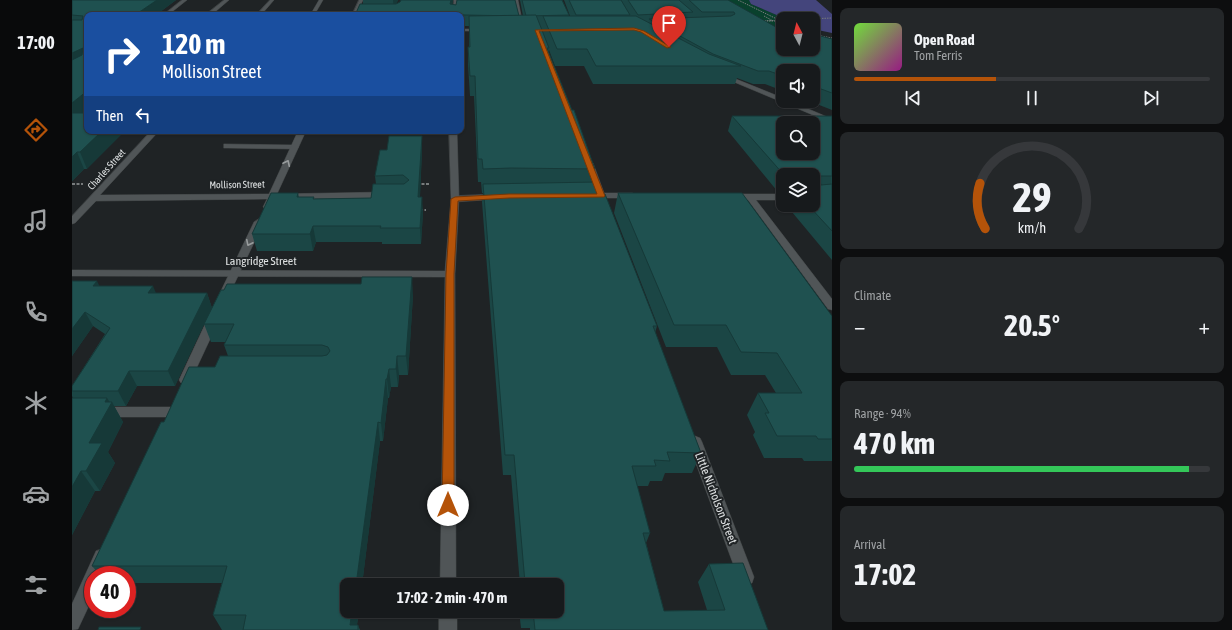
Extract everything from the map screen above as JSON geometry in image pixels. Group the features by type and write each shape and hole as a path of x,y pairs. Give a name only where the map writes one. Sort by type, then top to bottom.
{"street":[{"path":"169,12 185,0"},
{"path":"213,12 227,0"},
{"path":"261,12 272,0"},
{"path":"314,12 321,0"},
{"path":"355,12 361,0"},
{"path":"454,12 456,0"},
{"path":"516,0 522,30"},
{"path":"464,30 491,30"},
{"path":"514,30 530,30"},
{"path":"721,75 832,121"},
{"name":"Charles Street","path":"72,221 95,198 152,134"},
{"path":"163,426 301,134"},
{"path":"448,578 450,274 455,199 452,134"},
{"path":"227,146 295,147"},
{"path":"586,157 607,211"},
{"name":"Mollison Street","path":"95,198 272,195 396,195"},
{"path":"455,199 502,196"},
{"path":"586,196 638,196"},
{"path":"720,197 776,197"},
{"path":"750,197 832,307"},
{"name":"Langridge Street","path":"72,273 450,274"},
{"path":"190,369 206,369"},
{"path":"72,412 170,412"},
{"name":"Little Nicholson Street","path":"691,431 749,586"},
{"path":"98,566 107,547"},
{"path":"72,623 84,597"},
{"path":"448,618 448,630"}],"path":[{"path":"738,0 776,19"},
{"path":"764,16 773,21"},
{"path":"820,18 832,18"},
{"path":"762,21 773,21"},
{"path":"820,35 832,38"},
{"path":"820,38 832,41"},
{"path":"414,184 429,184"},
{"path":"419,210 426,210"}],"green space":[{"path":"714,0 750,0 751,4 776,15 776,31"}],"shaded area":[{"path":"749,0 816,0 832,14 832,33 820,30 820,12 776,12 776,15 751,4"}],"building":[{"path":"72,0 157,0 139,12 84,12 84,93 72,103 72,60 82,55 83,48 72,53 72,20 82,20 83,16 72,15"},
{"path":"401,0 451,0 450,4 456,5 457,0 515,0 519,16 464,15 464,12 356,12 360,4 396,4"},
{"path":"522,0 562,0 569,15 526,16"},
{"path":"569,0 621,0 630,15 576,15"},
{"path":"628,0 679,0 693,12 638,15"},
{"path":"689,0 728,0 776,27 776,56 820,56 820,36 832,39 832,93 820,89 820,64 776,64 776,74 769,71 758,71 713,54 649,19 731,16 735,14 734,12 702,12"},
{"path":"536,15 549,48 547,48 572,110 574,110 595,169 483,169 482,159 478,159 475,76 470,76 468,47 470,47 469,16"},
{"path":"543,16 636,16 709,54 741,66 596,66 587,49 557,49"},
{"path":"72,113 84,113 84,134 99,134 80,152 77,152 72,157"},
{"path":"732,116 776,116 776,160 820,160 820,116 832,116 832,176 821,176 820,168 778,168"},
{"path":"389,136 422,136 418,197 422,197 420,228 380,228 381,226 313,226 310,234 252,234 271,193 298,193 297,197 314,197 313,199 371,198 373,184 404,184 409,180 403,175 375,176 380,150 387,150"},
{"path":"820,181 821,185 832,184 832,231 814,212 820,212"},
{"path":"597,182 601,194 605,194 657,326 653,326 701,453 667,452 670,461 654,460 656,466 632,466 650,533 643,533 664,611 725,610 709,564 743,563 768,630 535,630 534,618 564,618 564,578 525,578 514,455 505,455 483,184"},
{"path":"618,193 742,193 832,316 832,439 818,439 816,436 777,436 765,413 769,413 758,393 802,393 777,353 741,352 726,325 674,325"},
{"path":"362,277 412,277 406,356 397,356 396,369 389,369 386,379 381,423 378,422 357,578 340,578 340,618 351,618 350,625 358,625 358,630 243,630 246,615 213,615 227,566 92,566 161,422 164,422 189,367 215,367 220,356 322,356 327,355 330,351 328,347 322,345 224,345 234,324 204,324 221,290 224,290 227,284 361,284"},
{"path":"72,281 97,281 93,286 153,286 148,293 207,293 168,371 129,371 118,391 72,391 72,386 110,328 85,312 72,329"},
{"path":"72,398 107,398 105,402 112,402 89,443 102,443 86,471 81,471 72,487"},
{"path":"99,627 141,627 140,630 98,630"}],"route":[{"path":"448,505 450,274 455,199 509,196 602,196 537,30 612,28 634,29 669,47"}]}
